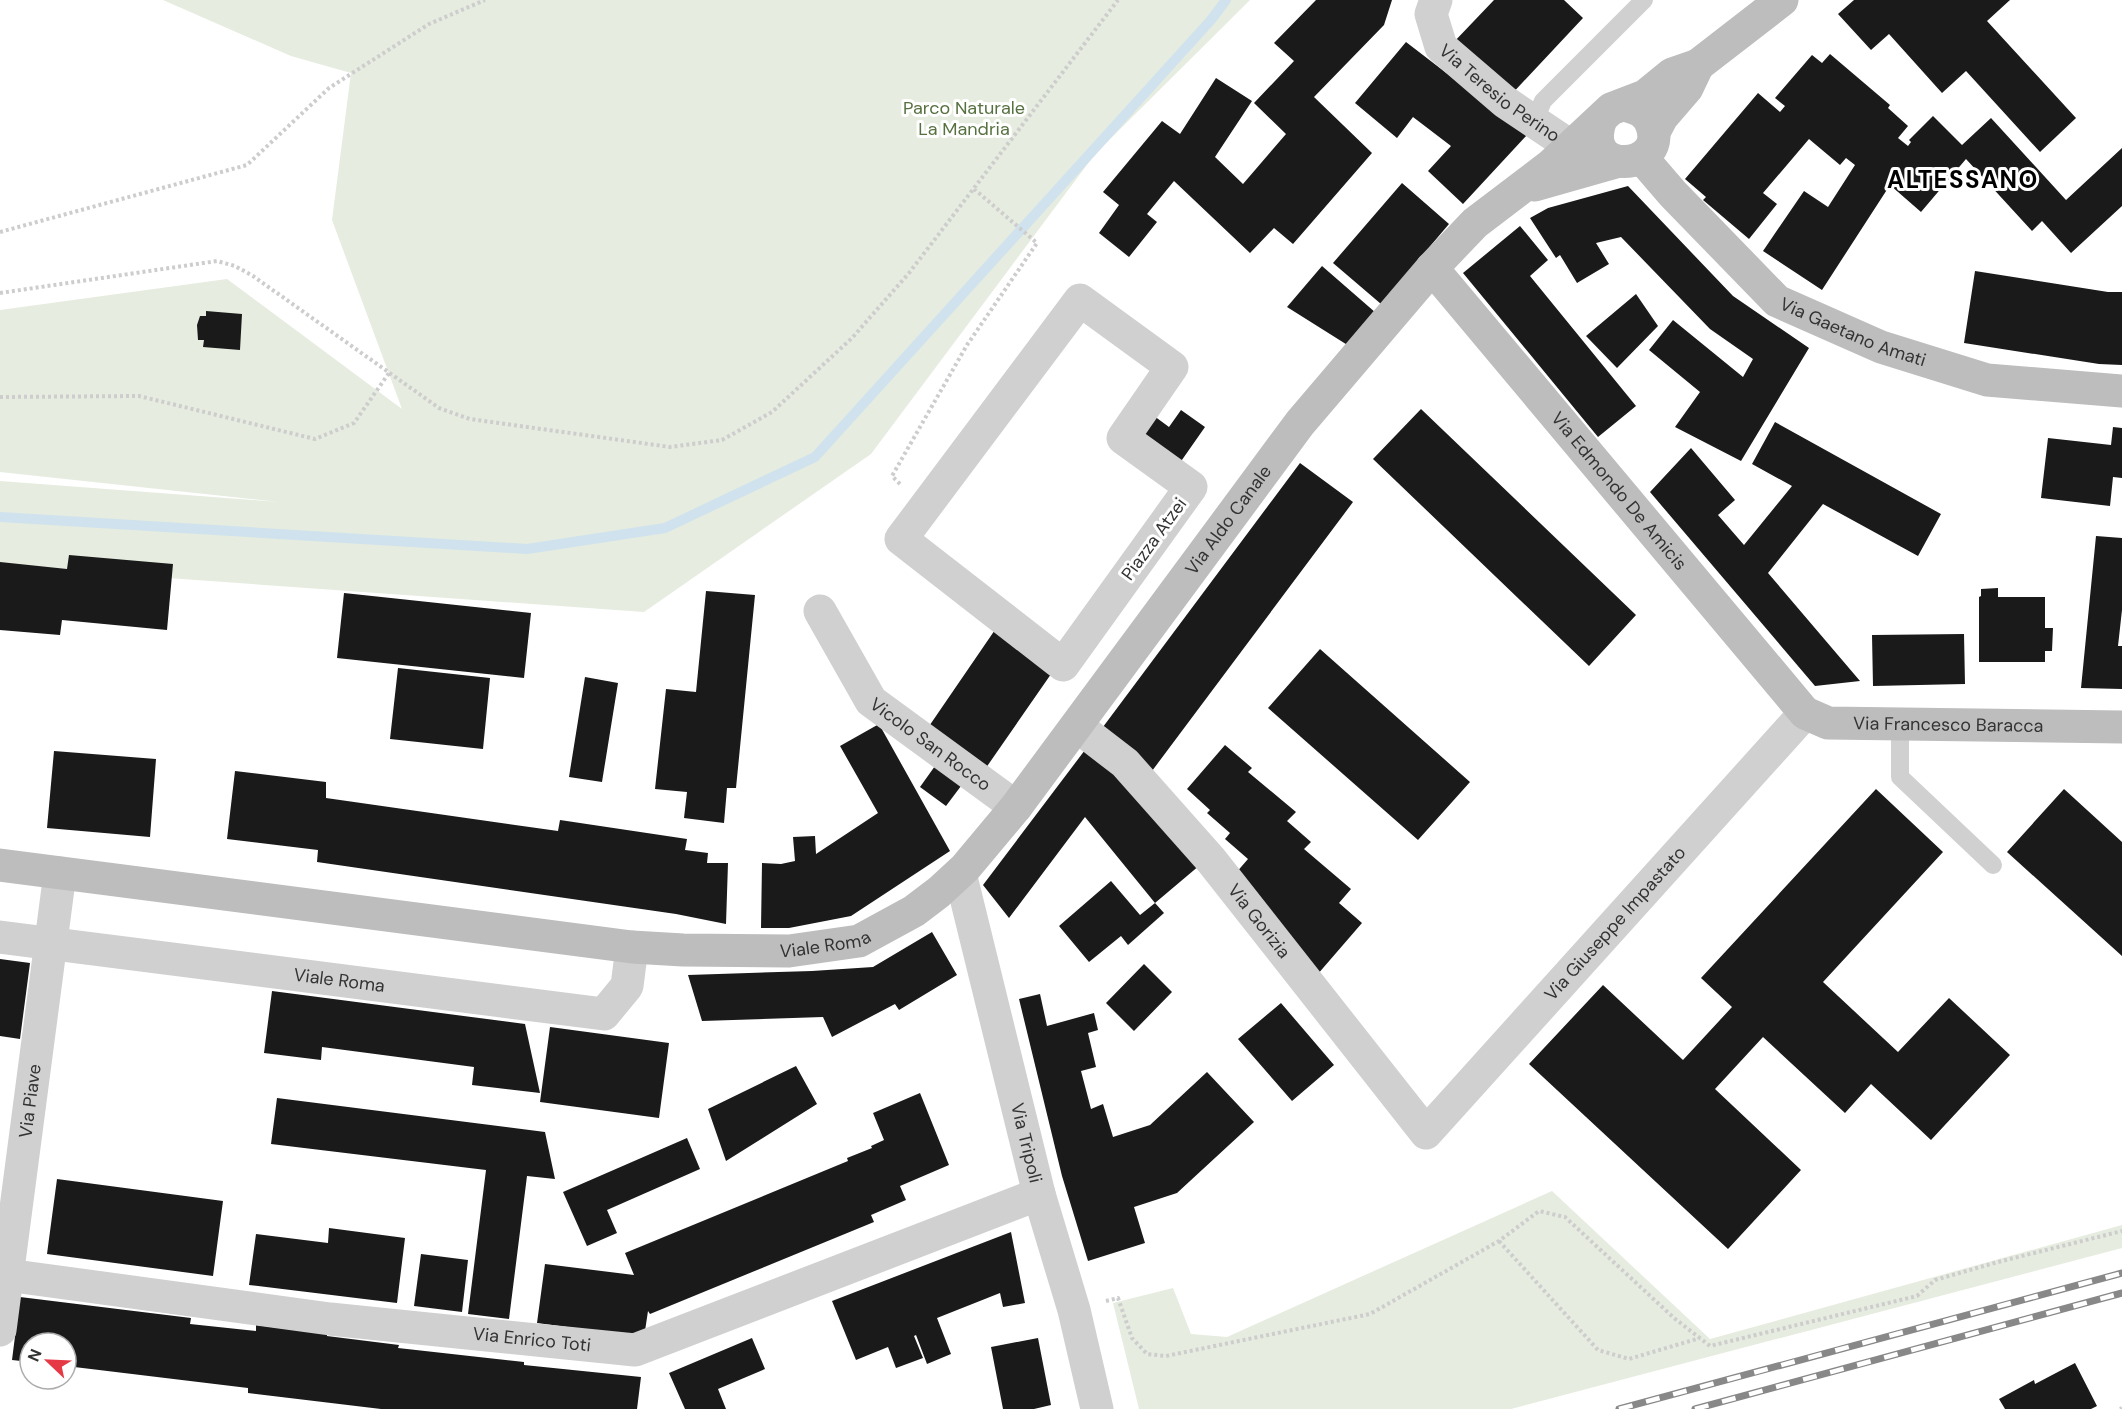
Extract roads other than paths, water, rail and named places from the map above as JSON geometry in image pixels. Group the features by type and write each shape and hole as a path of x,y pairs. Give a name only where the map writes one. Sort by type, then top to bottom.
{"street":[{"name":"Via Teresio Perino","path":"1436,0 1431,15 1441,47 1505,102 1572,147"},
{"path":"1638,150 1649,118 1638,108 1612,112 1597,131 1598,144 1605,155 1638,150 1687,88 1698,65 1782,0"},
{"name":"Via Aldo Canale","path":"960,873 1016,807 1300,423 1432,268 1475,223 1522,188 1612,112 1645,96 1672,74 1698,65"},
{"name":"Via Aldo Canale","path":"1522,188 1638,150"},
{"name":"Via Gaetano Amati","path":"1638,150 1673,194 1777,301 1881,347 1987,380 2122,391"},
{"name":"Via Edmondo De Amicis","path":"1432,268 1805,713"},
{"name":"Piazza Atzei","path":"1080,300 1172,368 1123,438 1191,487 1063,665 901,539 925,506 1080,300"},
{"name":"Vicolo San Rocco","path":"820,611 871,701 1016,807"},
{"name":"Via Francesco Baracca","path":"1805,713 1828,723 2113,731"},
{"name":"Via Giuseppe Impastato","path":"1426,1133 1805,713"},
{"name":"Via Gorizia","path":"1077,726 1125,763 1211,860 1426,1133"},
{"name":"Viale Roma","path":"0,865 632,948 789,951 859,941 914,911 960,873"},
{"name":"Via Piave","path":"0,1330 4,1275 60,873"},
{"name":"Via Tripoli","path":"960,873 1039,1194 1074,1310 1097,1409"},
{"name":"Viale Roma","path":"0,937 604,1014 627,986 632,948"},
{"name":"Via Enrico Toti","path":"4,1275 330,1319 635,1350 1039,1194"}],"lane":[{"path":"1534,122 1543,101 1644,0"},
{"path":"1900,725 1900,777 1993,866"}],"waterway":[{"path":"0,517 527,549 665,528 815,457 1211,20 1226,0"}],"railway":[{"path":"1619,1409 2122,1273"},
{"path":"1695,1409 2122,1293"}],"district":[{"name":"ALTESSANO","path":"1963,180"}],"park label":[{"name":"Parco Naturale La Mandria","path":"964,118"}]}
